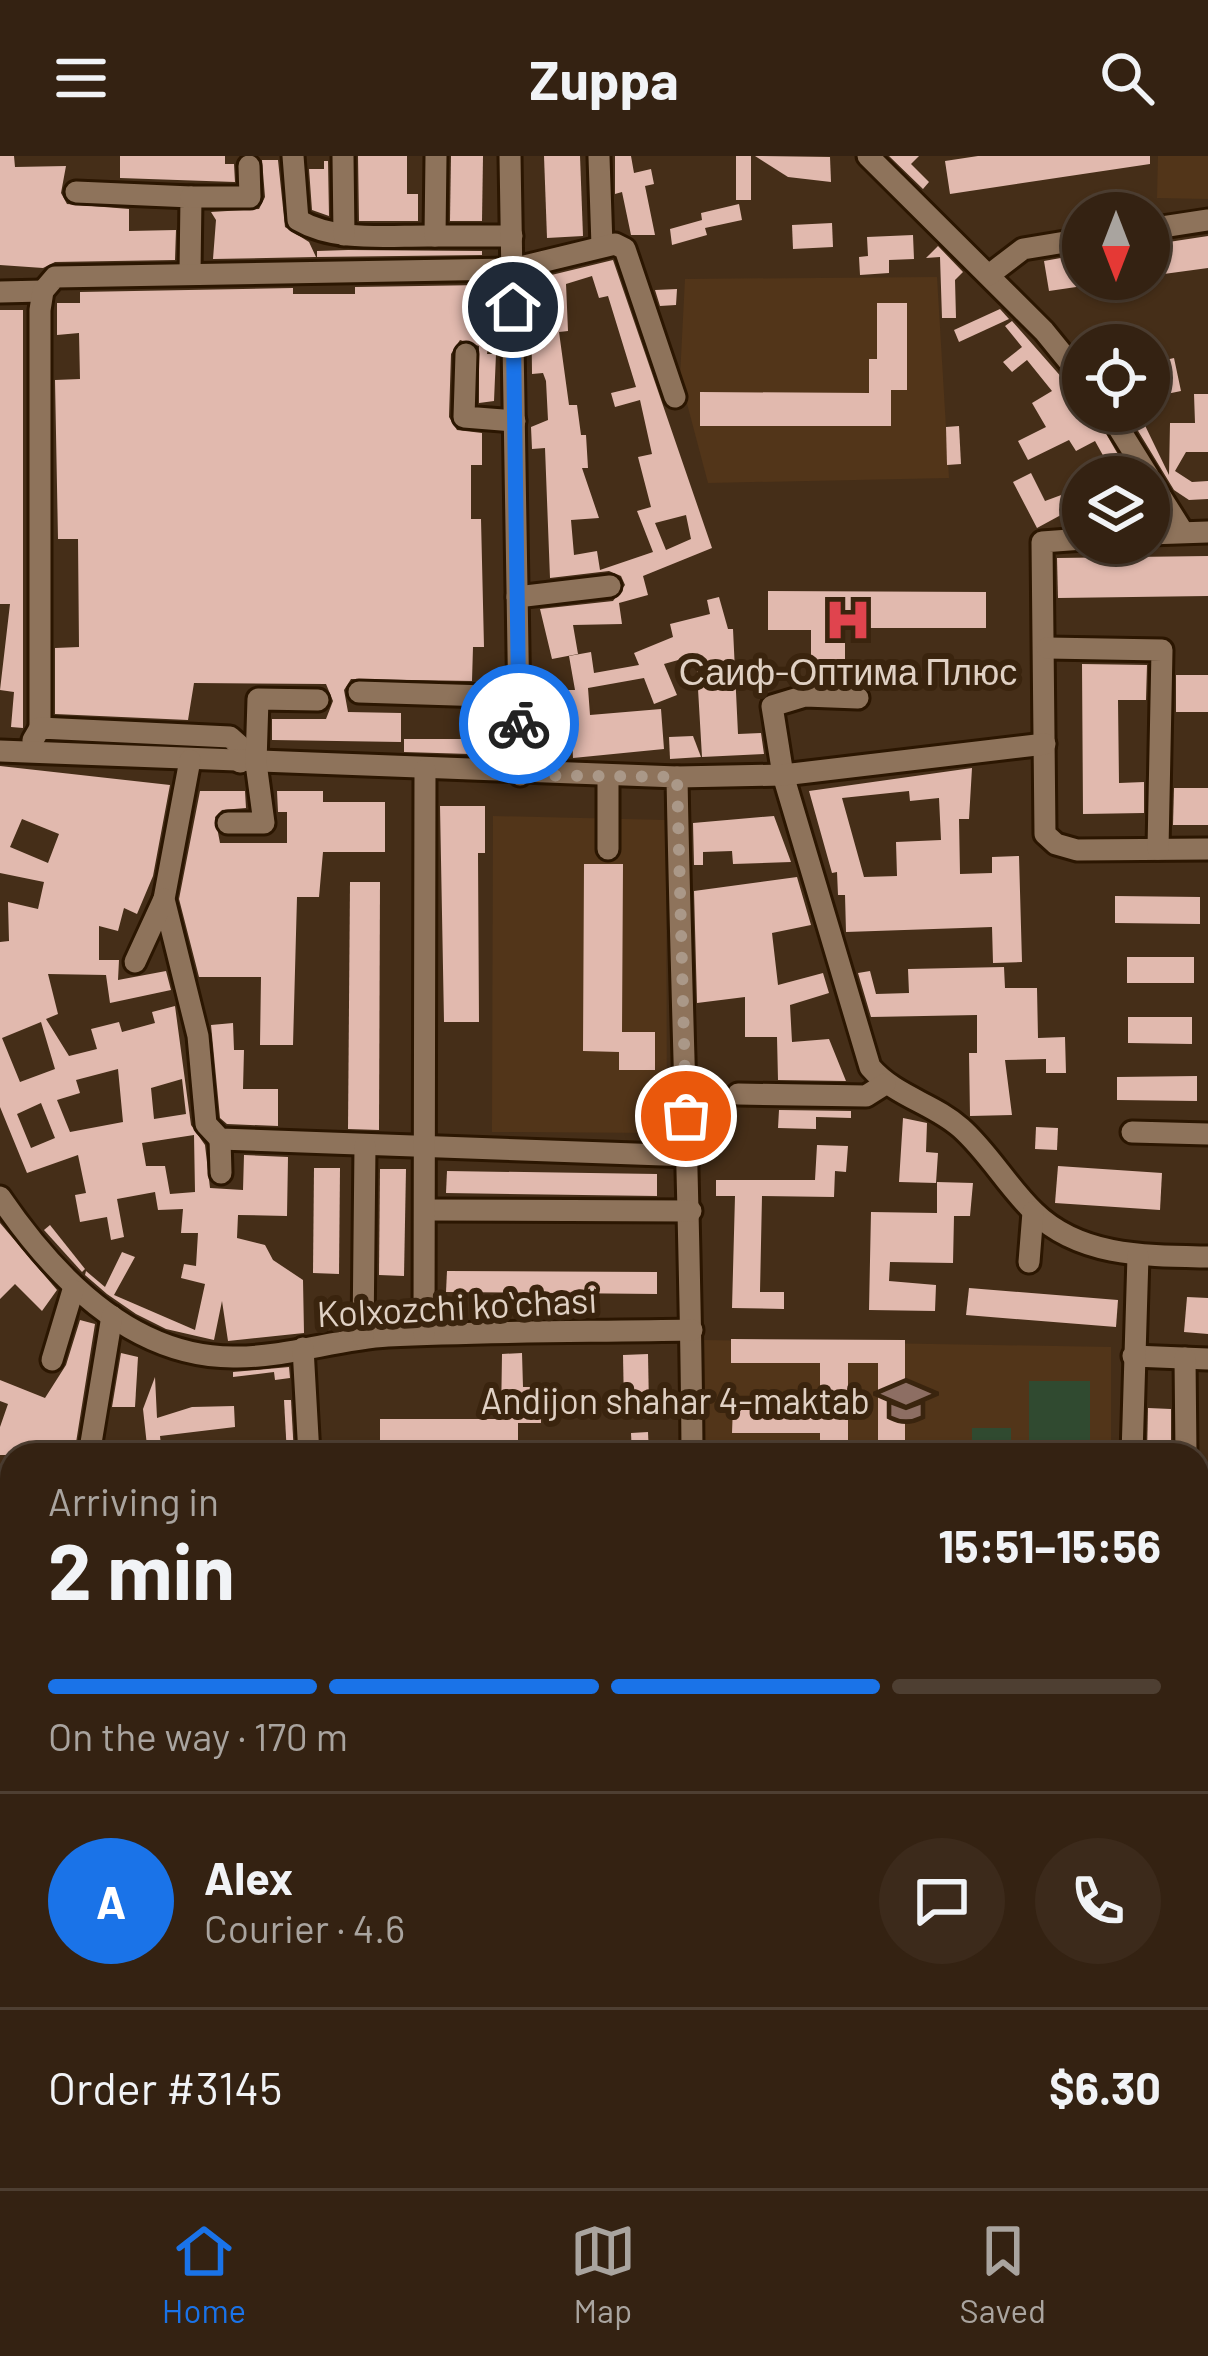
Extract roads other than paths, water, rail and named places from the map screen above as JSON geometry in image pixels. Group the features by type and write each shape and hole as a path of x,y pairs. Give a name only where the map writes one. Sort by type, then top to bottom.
{"street":[{"path":"293,156 298,220 344,235 512,236"},
{"path":"343,156 344,235"},
{"path":"435,236 436,156"},
{"path":"510,156 520,775"},
{"path":"868,156 989,275 1062,356"},
{"path":"599,157 602,246"},
{"path":"76,192 250,197 250,166"},
{"path":"190,273 191,197"},
{"path":"1170,226 1208,220"},
{"path":"989,275 1023,249 1062,242"},
{"path":"26,752 40,728 43,291 55,277 512,268 615,244 625,249 675,397"},
{"path":"0,292 43,291"},
{"path":"466,354 464,417 515,421"},
{"path":"1170,511 1183,532"},
{"path":"1170,533 1208,532"},
{"path":"1062,541 1042,542 1047,648 1045,834 1056,844 1077,850 1208,849"},
{"path":"518,597 610,586"},
{"path":"1047,648 1162,650 1158,849"},
{"path":"359,692 518,697"},
{"path":"858,698 805,696 772,706 783,776 870,1066 885,1084 956,1124 1033,1212 1066,1238 1138,1256 1208,1257"},
{"path":"248,762 258,699 318,700"},
{"path":"40,728 230,736 248,762 264,823 228,823"},
{"path":"0,752 520,775 677,777 783,776 1045,744"},
{"path":"135,962 164,899 190,760"},
{"path":"424,1334 425,770"},
{"path":"608,776 608,849"},
{"path":"677,777 682,1077 691,1156 692,1443"},
{"path":"164,899 198,1036 206,1124 220,1139 221,1173"},
{"path":"738,1094 866,1096 885,1084"},
{"path":"1132,1132 1208,1134"},
{"path":"220,1139 691,1156"},
{"path":"363,1337 365,1146"},
{"name":"Kolxozchi koʻchasi","path":"0,1197 73,1290 112,1316 213,1355 303,1348 363,1337 692,1330"},
{"path":"426,1210 691,1211"},
{"path":"1029,1262 1033,1212"},
{"path":"1132,1443 1138,1256"},
{"path":"52,1360 73,1290"},
{"path":"91,1443 112,1316"},
{"path":"303,1348 308,1443"},
{"path":"1133,1356 1197,1359 1197,1410 1189,1443"}],"place":[{"name":"Саиф-Оптима Плюс","path":"848,620"},
{"name":"Andijon shahar 4-maktab","path":"906,1401"}]}
